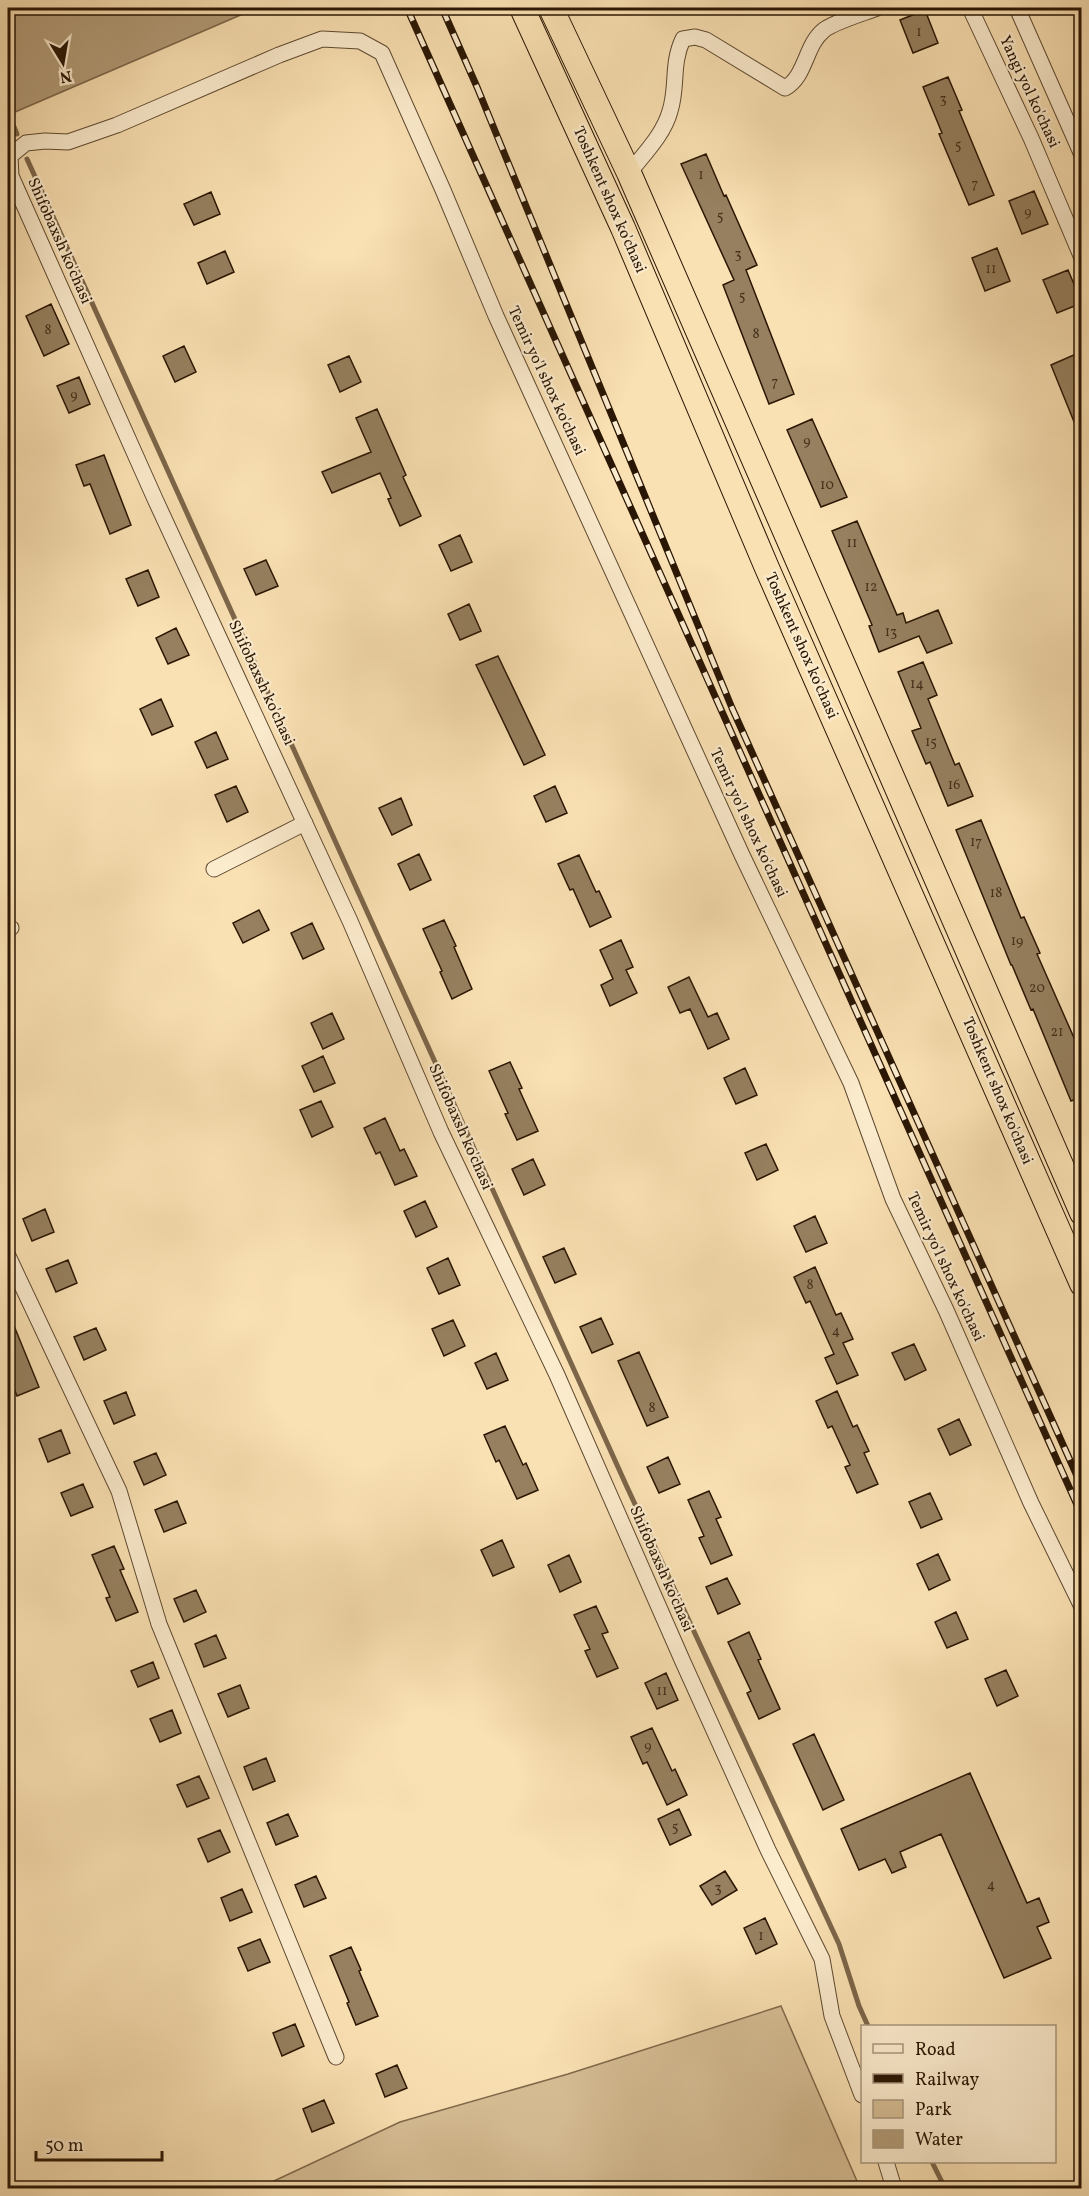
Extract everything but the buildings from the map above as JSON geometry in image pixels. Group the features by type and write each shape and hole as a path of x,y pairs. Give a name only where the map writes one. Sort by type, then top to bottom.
{"highway":[{"name":"Toshkent shox ko'chasi","path":"522,8 623,228 767,568 1082,1284"},
{"name":"Toshkent shox ko'chasi","path":"551,8 629,173 1082,1213"}],"street":[{"path":"629,173 663,128 670,111 676,54 683,39 695,37 706,40 784,88 793,84 815,41 825,29 877,8"},
{"name":"Yangi yol ko'chasi","path":"970,8 1031,138 1082,258"},
{"path":"1017,8 1082,155"},
{"name":"Temir yo'l shox ko'chasi","path":"9,176 10,156 26,143 68,142 117,125 279,55 322,39 360,41 382,53 496,316 742,855 851,1083 893,1199 946,1310 1031,1503 1082,1607"},
{"name":"Shifobaxsh ko'chasi","path":"9,176 305,823 441,1132 557,1375 682,1662 768,1850 822,1959 832,2016 861,2092"},
{"path":"214,869 305,823"},
{"path":"8,1256 119,1491 159,1624 336,2057"},
{"path":"886,2163 894,2188"}],"green space":[{"path":"781,2006 860,2188 259,2188 400,2122 568,2074"}],"water":[{"path":"23,8 257,8 8,115 8,14"}],"waterway":[{"path":"8,113 17,134"},
{"path":"27,159 627,1487 839,1944 868,2025"},
{"path":"932,2163 945,2188"}],"railway":[{"path":"407,8 1082,1516"},
{"path":"442,8 477,87 732,708 1082,1487"}]}
